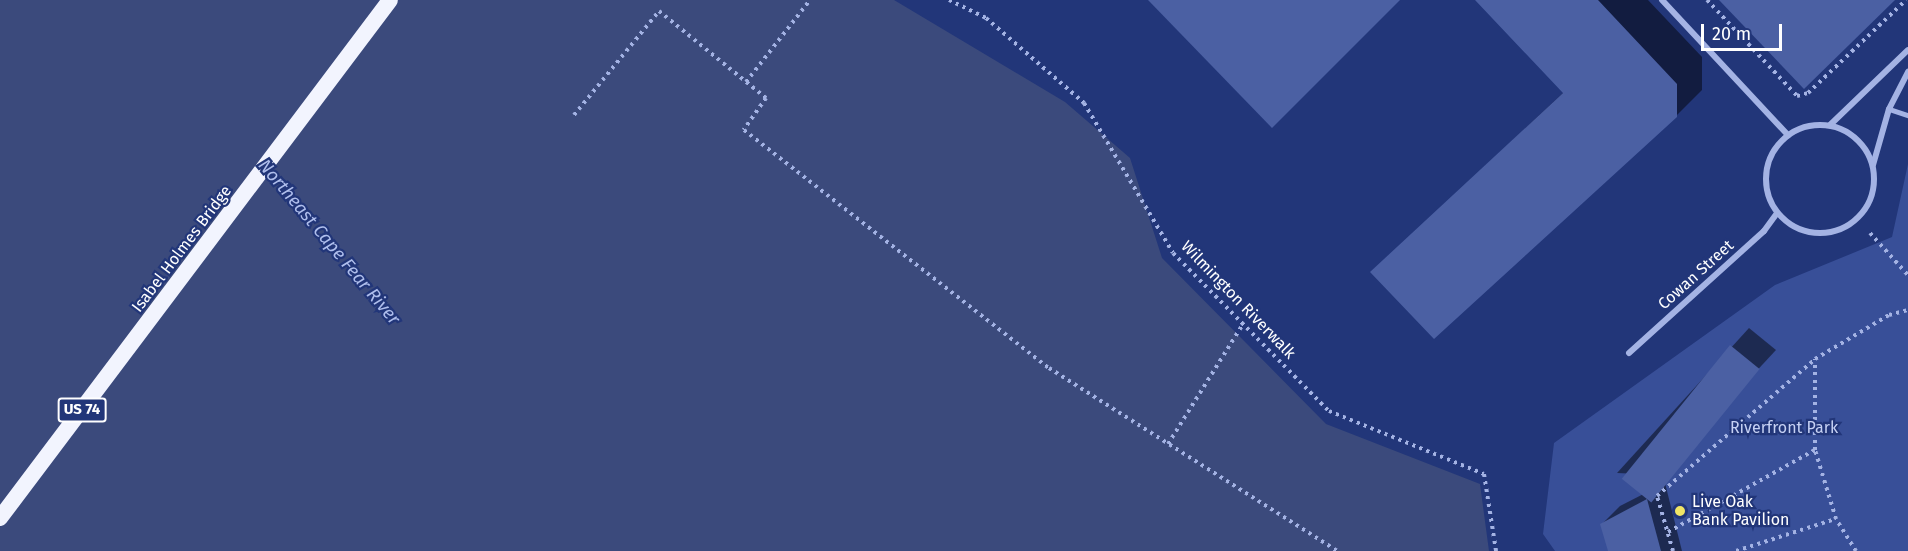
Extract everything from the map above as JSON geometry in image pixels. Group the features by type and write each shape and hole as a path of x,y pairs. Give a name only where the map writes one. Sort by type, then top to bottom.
{"highway":[{"name":"Isabel Holmes Bridge","path":"0,518 390,0"}],"street":[{"path":"1662,0 1788,135"},
{"path":"1908,50 1830,125 1788,135 1769,159 1765,177 1777,213 1807,233 1826,234 1851,222 1870,202 1873,166 1889,109 1908,72"},
{"path":"1830,125 1849,133 1873,166"},
{"name":"Cowan Street","path":"1629,353 1764,231 1777,213"}],"lane":[{"path":"1889,109 1908,115"}],"path":[{"path":"746,82 810,0"},
{"name":"Wilmington Riverwalk","path":"949,0 986,18 1084,103 1173,253 1329,411 1484,474 1496,551"},
{"path":"1707,0 1797,96 1808,93 1906,0"},
{"path":"574,115 659,11 766,98 744,130 1049,368 1337,551"},
{"path":"1870,233 1908,275"},
{"path":"1673,551 1657,496 1815,359 1889,315 1908,310"},
{"path":"1168,444 1243,324"},
{"path":"1815,359 1815,450 1836,519 1856,551"},
{"path":"1668,532 1815,450"},
{"path":"1736,551 1836,519"}],"green space":[{"name":"Riverfront Park","path":"1908,164 1908,551 1555,551 1543,534 1554,443 1775,285 1892,237"}],"water":[{"name":"Northeast Cape Fear River","path":"0,0 894,0 1065,102 1130,158 1162,258 1326,424 1480,484 1489,551 0,551"}],"building":[{"path":"1148,0 1400,0 1272,128"},
{"path":"1475,0 1598,0 1677,84 1677,117 1434,339 1370,272 1563,93"},
{"path":"1719,0 1895,0 1804,89"},
{"path":"1730,345 1760,369 1651,503 1622,479"},
{"path":"1647,499 1661,551 1608,551 1600,524"}],"place":[{"name":"Live Oak Bank Pavilion","path":"1680,511"}]}
